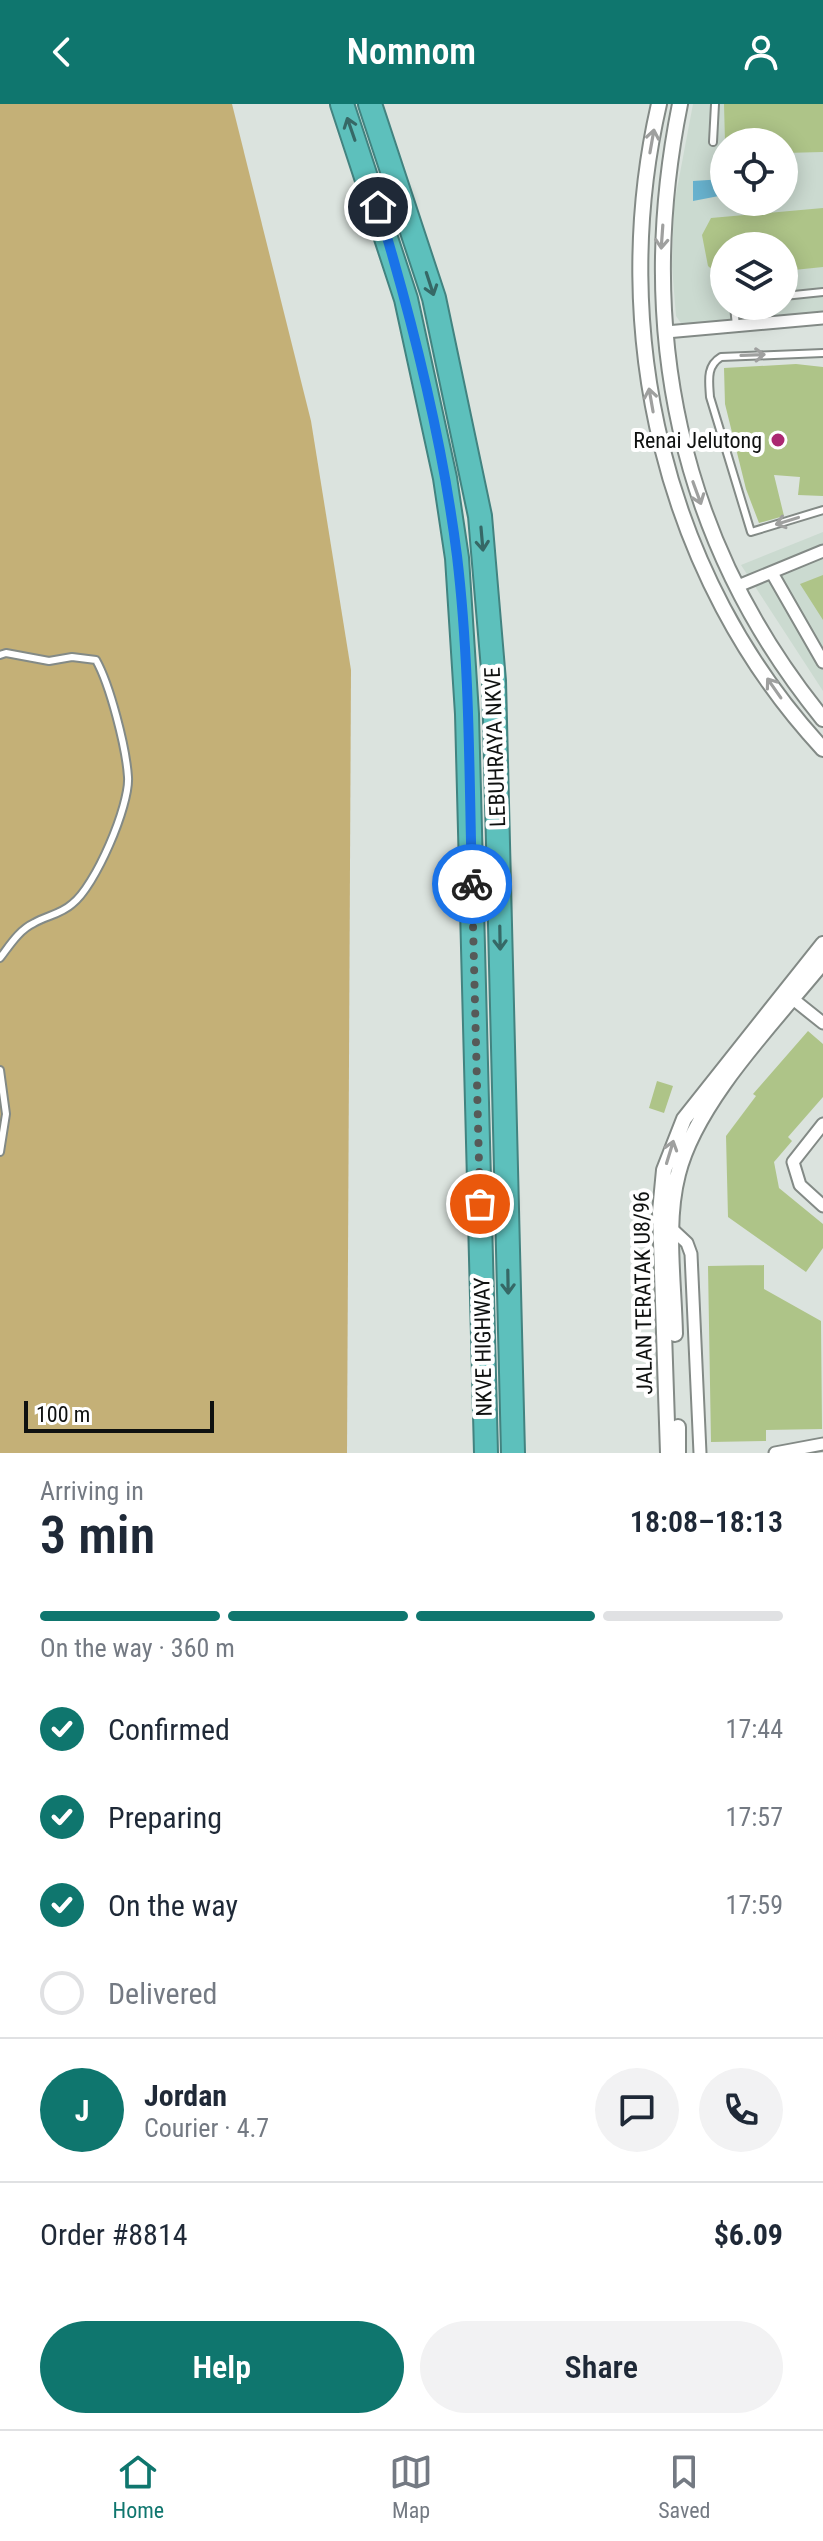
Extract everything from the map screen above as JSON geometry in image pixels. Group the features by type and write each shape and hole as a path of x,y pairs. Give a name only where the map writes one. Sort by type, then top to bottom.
{"highway":[{"name":"NKVE HIGHWAY","path":"342,104 406,299 440,449 457,558 467,714 486,1453"},
{"name":"LEBUHRAYA NKVE","path":"370,104 434,298 480,516 494,681 513,1453"}],"street":[{"path":"659,104 642,209 640,273 650,398 666,470 687,532 715,591 768,679 823,749"},
{"path":"680,104 666,184 661,249 675,418 693,481 738,586 768,642 823,719"},
{"path":"666,332 823,318"},
{"path":"738,586 823,551"},
{"path":"772,573 823,662"},
{"name":"JALAN TERATAK U8/96","path":"678,1453 672,1229 677,1175 697,1125 823,944"},
{"name":"JALAN TERATAK U8/96","path":"668,1453 660,1212 664,1170 684,1119 788,996 823,962"},
{"path":"788,996 823,1023"},
{"path":"823,1124 793,1162 800,1185 823,1206"},
{"path":"672,1229 687,1243 691,1254 700,1453"},
{"path":"775,1453 823,1444"}],"lane":[{"path":"714,128 715,104"},
{"path":"798,295 823,292"},
{"path":"735,320 736,326"},
{"path":"823,353 721,357 712,364 709,376 710,397 751,532 823,510"},
{"path":"0,655 6,653 49,661 72,657 96,660 114,702 128,776 127,796 94,878 83,894 72,905 20,932 0,958"},
{"path":"0,1070 6,1114 0,1152"}],"shaded area":[{"path":"0,104 232,104 311,421 351,670 347,1453 0,1453"},
{"path":"693,104 823,104 823,311 798,314 798,232 710,232 710,320 739,320 683,326 676,316 672,266 674,205"},
{"path":"823,532 823,691 741,565"}],"water":[{"path":"710,180 710,198 693,201 693,181"}],"building":[{"path":"724,104 823,104 823,152 798,153 798,128 725,128"},
{"path":"823,208 823,267 798,270 798,232 710,232 710,268 708,266 702,235 711,218 798,216 798,210"},
{"name":"Renai Jelutong","path":"796,364 823,367 823,496 798,495 800,477 774,475 784,516 759,523 746,489 725,404 724,368"},
{"path":"823,575 823,620 800,584"},
{"path":"808,1031 823,1044 823,1097 788,1137 792,1141 774,1162 779,1188 823,1224 823,1248 806,1272 728,1217 726,1136 756,1096 753,1094"},
{"path":"657,1081 673,1086 664,1113 649,1108"},
{"path":"764,1265 764,1289 821,1321 822,1429 766,1430 766,1441 711,1442 708,1266"}],"way so far":[{"path":"472,884 480,1204"}],"place":[{"name":"Renai Jelutong","path":"778,440"}],"route":[{"path":"378,207 406,299 428,391 457,558 464,637 472,884"}]}
